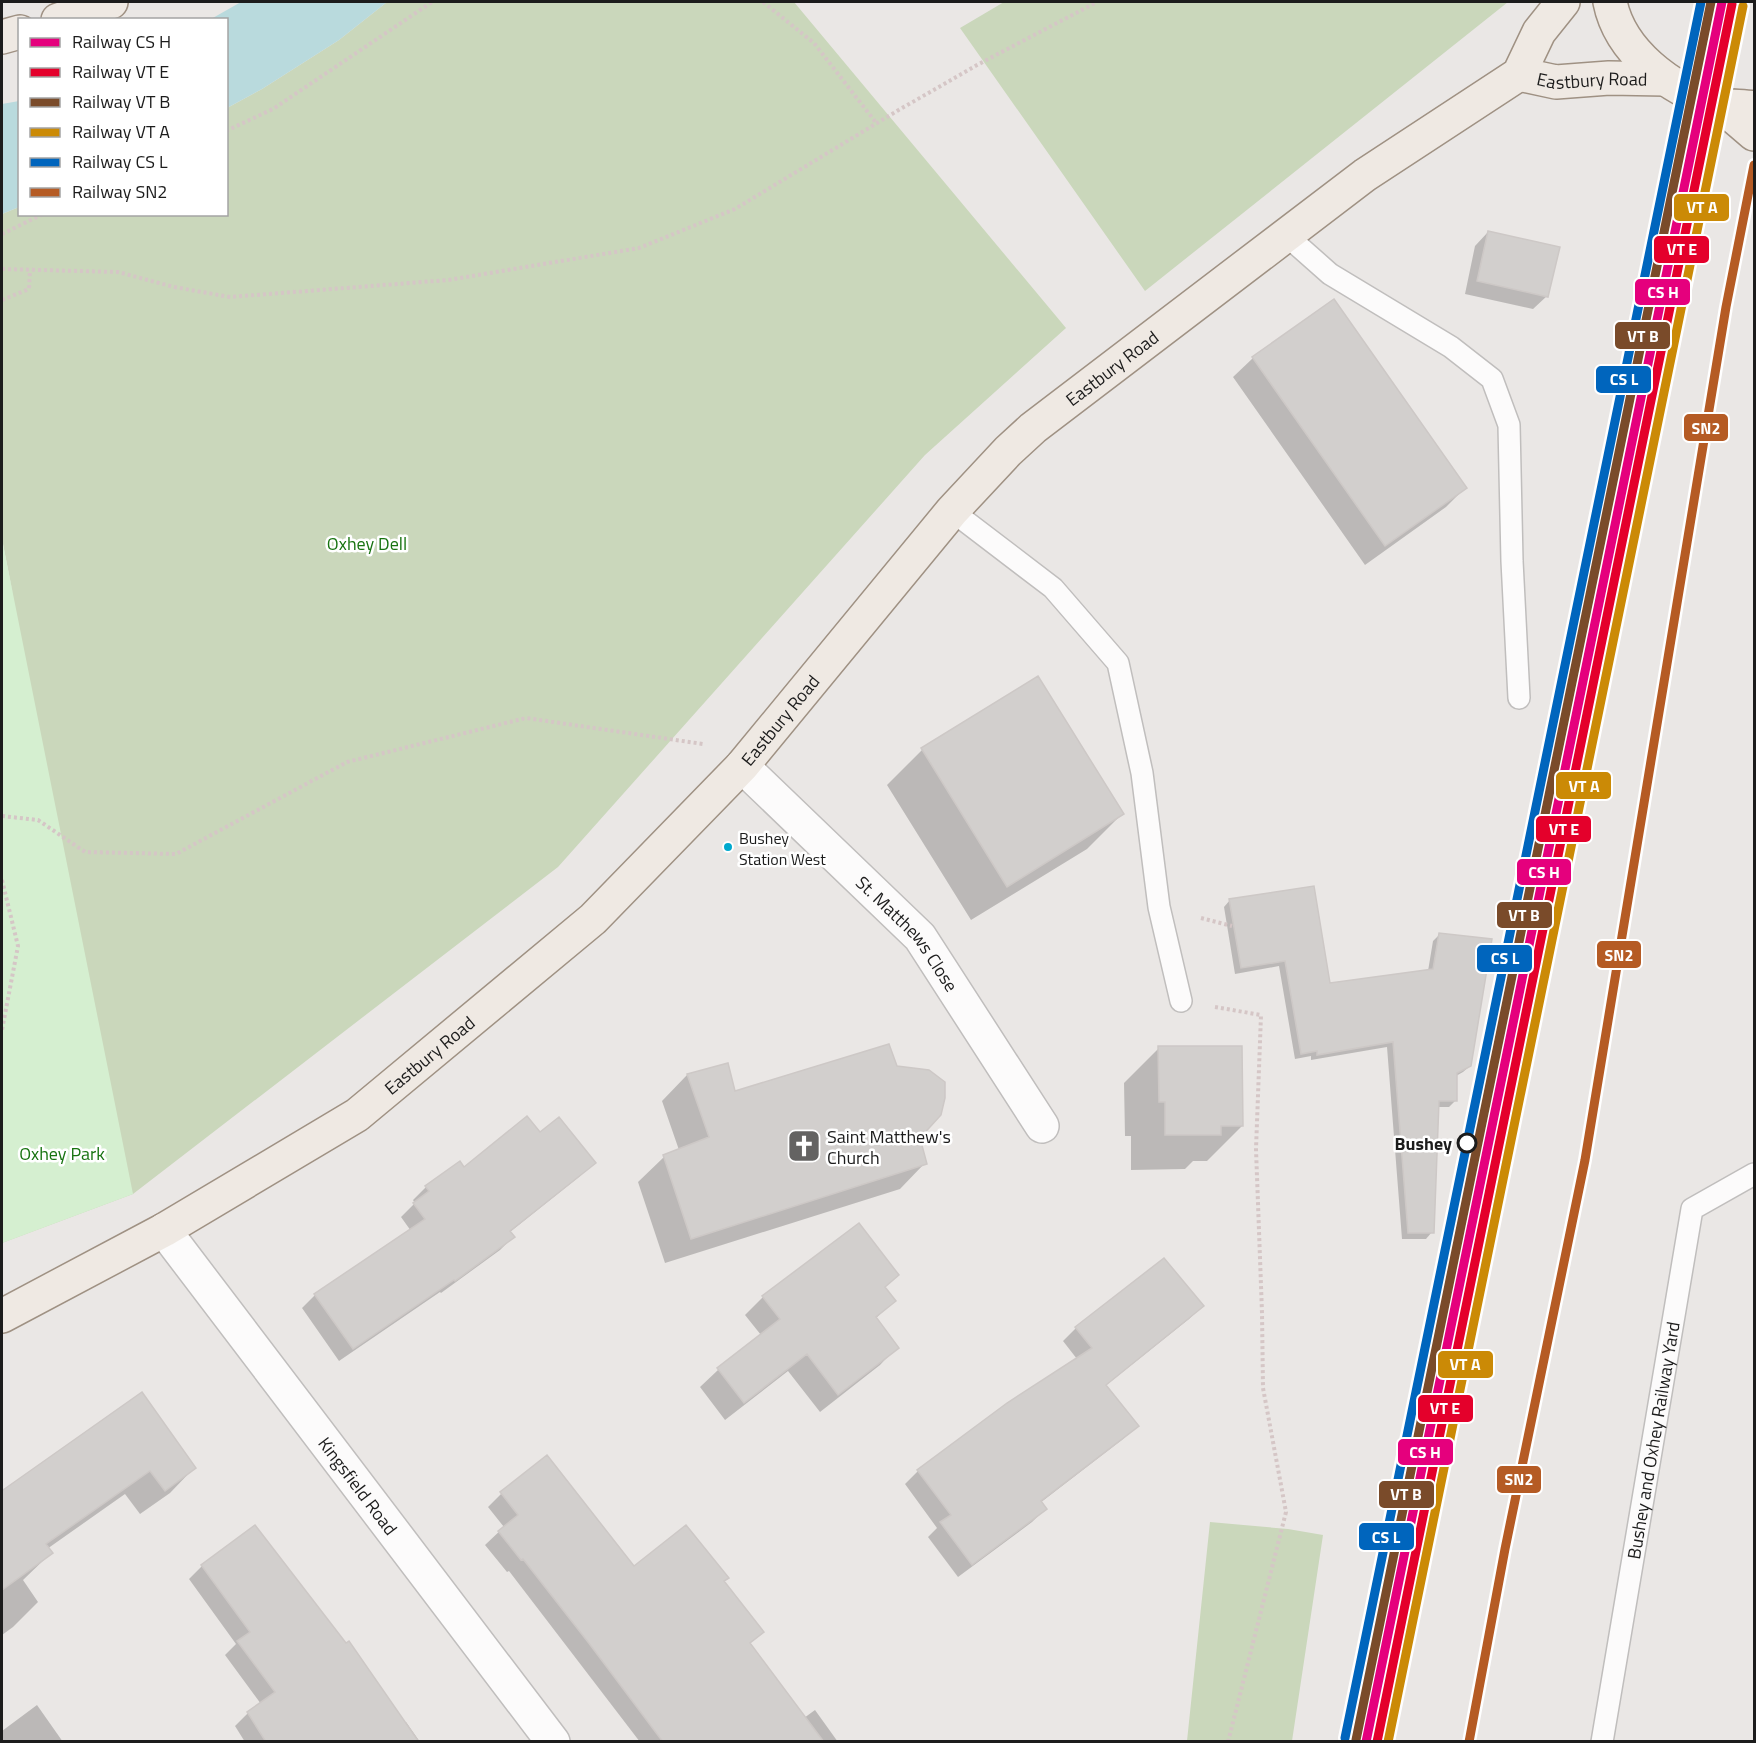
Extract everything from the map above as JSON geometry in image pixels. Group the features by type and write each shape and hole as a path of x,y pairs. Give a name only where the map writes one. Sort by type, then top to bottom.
{"main road":[{"path":"64,18 111,2"},
{"name":"Eastbury Road","path":"2,1316 164,1230 357,1115 593,919 742,766 952,511 1008,451 1033,428 1365,175 1519,74 1539,32 1563,2"},
{"path":"1610,2 1612,12 1637,54 1665,79 1691,94 1719,104 1755,108"},
{"path":"2,38 18,33"},
{"name":"Eastbury Road","path":"1519,74 1556,82 1609,78 1665,79"},
{"path":"1719,104 1755,134"}],"street":[{"name":"St. Matthews Close","path":"742,766 920,937 1042,1126"},
{"name":"Kingsfield Road","path":"164,1230 553,1742"}],"lane":[{"path":"1286,235 1330,274 1451,347 1492,379 1509,425 1512,561 1519,698"},
{"path":"952,511 1053,588 1118,663 1142,773 1159,907 1181,1001"},
{"name":"Bushey and Oxhey Railway Yard","path":"1602,1742 1692,1209 1755,1174"}],"path":[{"path":"228,130 273,109 432,2"},
{"path":"763,2 814,43 877,123"},
{"path":"2,269 118,272 174,287 230,297 448,280 639,248 735,209 977,65 1097,2"},
{"path":"2,234 39,216"},
{"path":"2,300 29,289 30,270"},
{"path":"2,816 38,820 85,852 176,854 347,762 526,718 717,746 742,766"},
{"path":"2,880 18,946 2,1030"},
{"path":"1181,1001 1261,1015 1256,1149 1263,1388 1286,1512 1228,1742"}],"green space":[{"name":"Oxhey Dell","path":"387,2 794,2 1066,328 925,455 558,867 133,1194 2,1243 2,545 13,595 2,539 2,214 18,207 18,216 228,216 228,107 262,89 339,40"},
{"path":"1004,2 1508,2 1145,291 960,28"},
{"name":"Oxhey Park","path":"2,539 133,1194 2,1243"},
{"path":"1210,1522 1288,1529 1323,1535 1292,1741 1187,1741"}],"water":[{"path":"241,2 387,2 339,40 262,89 228,107 228,18 213,18"},
{"path":"18,101 18,207 2,214 2,104"}],"building":[{"path":"1488,231 1560,247 1548,297 1477,281"},
{"path":"1334,299 1467,488 1385,546 1252,357"},
{"path":"1038,676 1124,814 1007,887 921,748"},
{"path":"1314,886 1330,983 1433,969 1439,933 1492,939 1471,1066 1457,1073 1457,1101 1439,1101 1434,1233 1408,1233 1393,1042 1317,1055 1317,1051 1301,1054 1285,961 1241,968 1229,899"},
{"name":"Saint Matthew's Church","path":"889,1044 897,1066 929,1070 945,1082 945,1098 941,1115 920,1138 927,1164 691,1239 663,1155 709,1137 687,1074 728,1063 735,1091"},
{"path":"1158,1046 1242,1046 1243,1126 1221,1126 1221,1135 1165,1135 1165,1102 1159,1102"},
{"path":"527,1116 540,1132 559,1117 596,1163 510,1231 515,1237 455,1281 353,1349 314,1294 425,1219 413,1203 429,1191 425,1186 460,1161 464,1167"},
{"path":"859,1223 899,1275 885,1287 896,1301 876,1317 899,1348 838,1395 807,1354 744,1403 717,1368 780,1319 762,1296"},
{"path":"1164,1258 1204,1306 1106,1385 1139,1426 1041,1501 1047,1509 972,1565 940,1522 951,1515 917,1470 1007,1403 1092,1348 1075,1327"},
{"path":"142,1392 196,1468 165,1491 150,1471 46,1544 53,1553 2,1590 2,1488 3,1490"},
{"path":"547,1455 634,1566 686,1525 729,1578 724,1581 764,1632 750,1643 824,1742 663,1742 588,1642 498,1531 518,1515 500,1492"},
{"path":"255,1525 346,1643 349,1641 419,1742 266,1742 247,1712 275,1692 237,1641 250,1632 201,1565"}],"transit line":[{"path":"1345,1738 1701,2"},
{"path":"1356,1740 1711,2"},
{"path":"1366,1742 1722,2"},
{"path":"1377,1742 1732,4"},
{"path":"1388,1742 1743,6"}],"rail line":[{"name":"SN2","path":"1469,1742 1505,1549 1585,1160 1726,307 1754,165"}],"place":[{"name":"Bushey Station West","path":"728,847"},
{"name":"Bushey","path":"1467,1143"},
{"name":"Saint Matthew's Church","path":"804,1146"}]}
